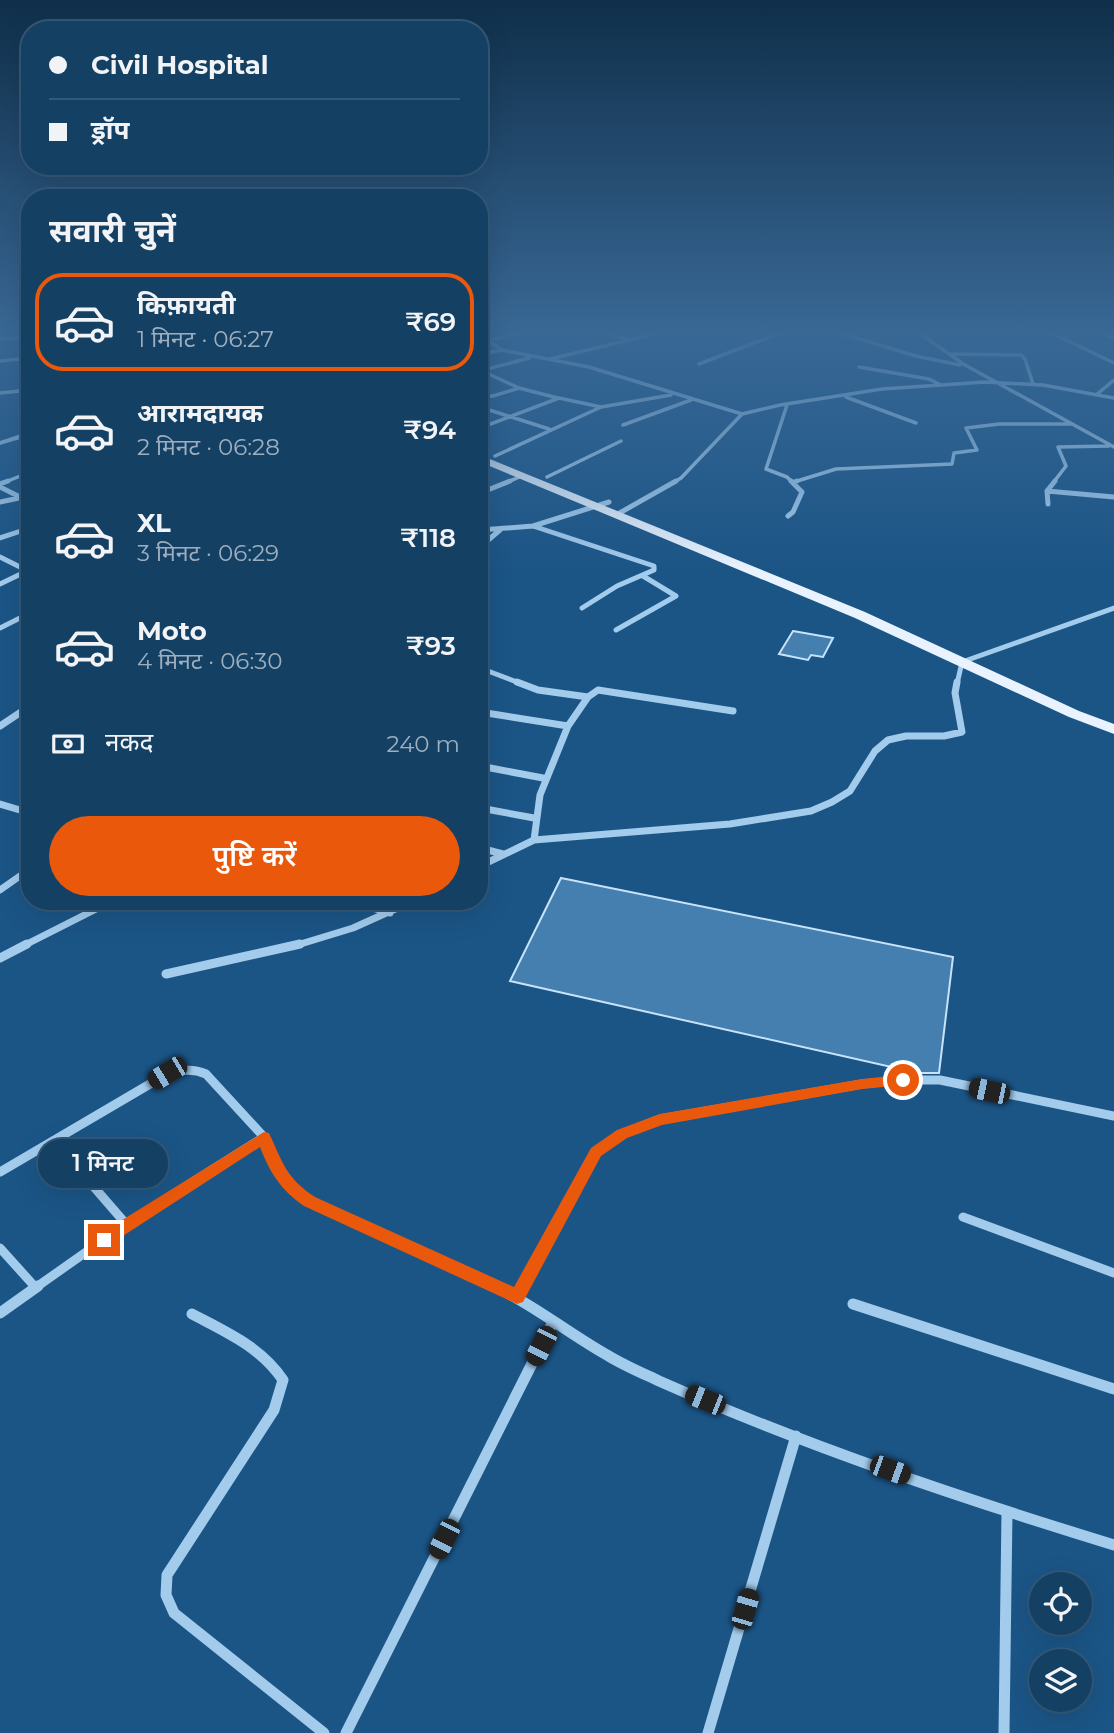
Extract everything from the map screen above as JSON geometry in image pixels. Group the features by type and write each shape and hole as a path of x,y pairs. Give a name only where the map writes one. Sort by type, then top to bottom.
{"main road":[{"path":"488,453 547,477 603,505"},
{"path":"488,461 622,513 860,615 1074,714 1114,729"},
{"path":"622,513 880,612 1114,717"}],"street":[{"path":"488,425 530,409"},
{"path":"495,456 597,409"},
{"path":"623,425 665,409"},
{"path":"725,409 742,414 768,409"},
{"path":"786,409 766,469 794,482 802,494 788,516"},
{"path":"879,409 916,423"},
{"path":"1043,409 1114,447"},
{"path":"488,410 550,430"},
{"path":"622,513 681,478 742,414"},
{"path":"794,482 836,469 952,464 954,453 978,450 965,428 999,424 1070,424"},
{"path":"0,443 21,437"},
{"path":"547,477 621,441"},
{"path":"1048,504 1047,491 1066,466 1058,447 1114,447"},
{"path":"0,485 21,476"},
{"path":"488,490 522,476"},
{"path":"0,485 20,498"},
{"path":"1047,491 1114,497"},
{"path":"0,502 20,498"},
{"path":"488,530 533,526 603,505"},
{"path":"533,526 654,566 654,570 617,586 582,608"},
{"path":"488,540 500,530"},
{"path":"0,538 21,531"},
{"path":"0,557 21,568"},
{"path":"0,584 21,575"},
{"path":"616,630 676,596 643,576"},
{"path":"488,862 534,840 576,834 727,825 820,808 844,797 859,783 872,755 887,740 962,732 955,693 962,662 1114,608"},
{"path":"0,628 21,618"},
{"path":"488,671 538,690 588,697"},
{"path":"534,840 534,818 543,778 568,726 593,691 604,690 733,711"},
{"path":"0,726 21,712"},
{"path":"488,713 568,726"},
{"path":"488,768 543,778"},
{"path":"0,804 21,810"},
{"path":"488,809 534,818"},
{"path":"488,850 503,854"},
{"path":"0,890 21,875"},
{"path":"0,958 94,910"},
{"path":"380,910 391,913"},
{"path":"166,974 316,941 356,929 396,910"},
{"path":"0,1172 55,1142 167,1073 196,1069 206,1074 264,1138 276,1170 292,1190 309,1202 517,1297 608,1356 660,1381 796,1436 1007,1512 1114,1545"},
{"path":"517,1297 596,1152 622,1134 660,1119 849,1086 903,1080 940,1080 1114,1116"},
{"path":"0,1313 126,1224 264,1138"},
{"path":"55,1142 126,1224"},
{"path":"963,1217 1114,1273"},
{"path":"0,1248 36,1287"},
{"path":"853,1304 1114,1389"},
{"path":"192,1314 257,1351 276,1367 282,1380 274,1410 167,1575 164,1591 167,1603 174,1613 324,1733"},
{"path":"346,1733 553,1322"},
{"path":"708,1733 796,1436"},
{"path":"1004,1733 1007,1512"}],"building":[{"path":"793,631 833,638 823,657 811,655 808,660 779,654"},
{"path":"561,878 953,957 939,1073 918,1073 510,981"}],"route":[{"path":"104,1240 264,1138 276,1170 292,1190 309,1202 517,1297 596,1152 622,1134 660,1119 862,1084 903,1080"}]}
